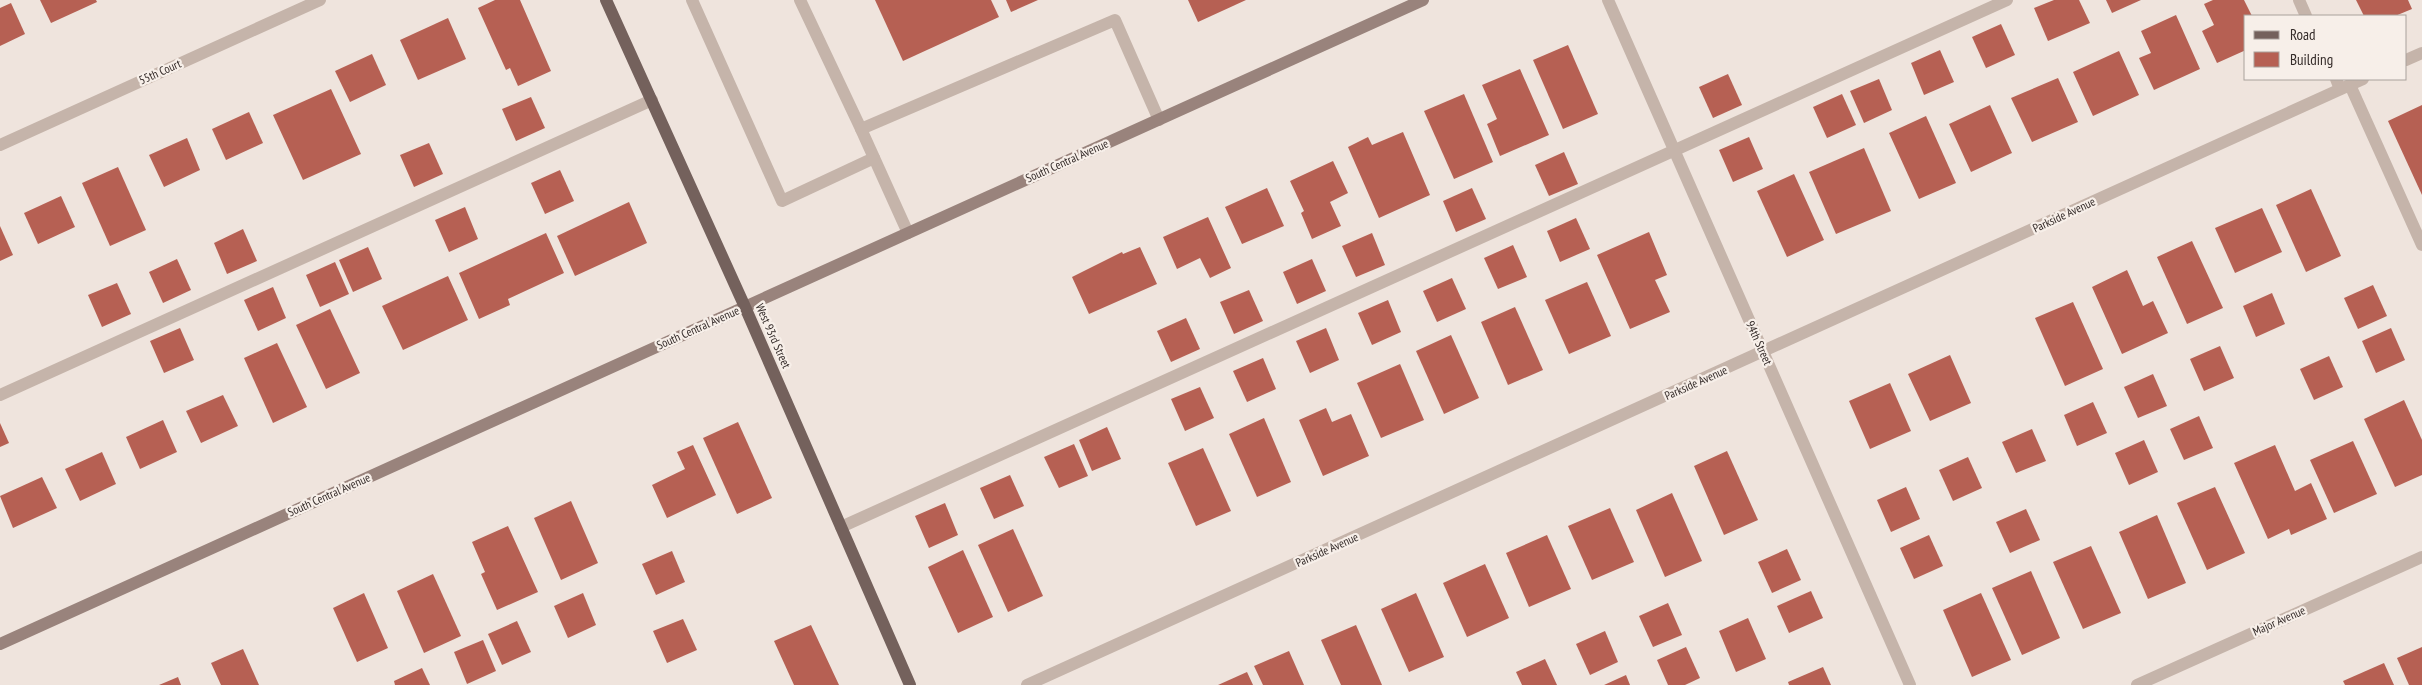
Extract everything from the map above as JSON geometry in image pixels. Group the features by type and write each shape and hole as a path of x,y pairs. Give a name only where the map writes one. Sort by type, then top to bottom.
{"main road":[{"name":"West 93rd Street","path":"606,0 745,307 910,685"}],"street":[{"name":"55th Court","path":"0,144 320,0"},
{"path":"692,0 782,201 874,158"},
{"path":"800,0 908,233"},
{"name":"South Central Avenue","path":"0,644 1424,0"},
{"name":"94th Street","path":"1608,0 1910,685"},
{"path":"841,527 2007,0"},
{"path":"2299,0 2306,15"},
{"path":"861,129 1115,20 1159,120"},
{"path":"2407,60 2422,53"},
{"name":"Parkside Avenue","path":"1027,685 1763,353 2342,84 2360,80"},
{"path":"2342,84 2422,245"},
{"path":"0,395 652,100"},
{"name":"Major Avenue","path":"2136,685 2422,557"}],"building":[{"path":"40,0 96,0 97,2 51,23"},
{"path":"495,0 520,0 551,71 518,86 510,68 506,70 478,8"},
{"path":"875,0 991,0 999,17 903,61"},
{"path":"1006,0 1038,0 1011,12"},
{"path":"1188,0 1246,0 1198,22"},
{"path":"2054,0 2079,0 2090,23 2048,41 2034,8"},
{"path":"2106,0 2141,0 2112,13"},
{"path":"2213,0 2244,0 2252,15 2244,15 2244,51 2217,63 2202,31 2214,25 2204,4"},
{"path":"2356,0 2408,0 2412,9 2397,15 2364,15"},
{"path":"11,3 25,34 0,46 0,8"},
{"path":"2176,15 2200,69 2154,90 2139,58 2151,53 2141,31"},
{"path":"448,18 466,59 418,80 400,40"},
{"path":"2001,24 2015,55 1986,68 1972,37"},
{"path":"1568,45 1598,114 1563,129 1533,60"},
{"path":"1940,50 1954,82 1924,95 1911,63"},
{"path":"2119,51 2139,95 2093,116 2073,72"},
{"path":"372,54 386,85 350,102 335,71"},
{"path":"1520,69 1549,135 1500,156 1487,124 1497,119 1482,85"},
{"path":"1728,74 1742,105 1713,118 1699,87"},
{"path":"2058,78 2078,122 2032,142 2011,98"},
{"path":"1879,79 1892,110 1864,123 1850,91"},
{"path":"331,89 361,154 303,180 273,115"},
{"path":"1464,94 1493,162 1454,179 1424,111"},
{"path":"1842,94 1856,125 1827,138 1813,107"},
{"path":"531,97 545,128 516,141 502,109"},
{"path":"1990,105 2012,153 1971,172 1949,124"},
{"path":"2422,105 2422,195 2388,121"},
{"path":"249,112 263,143 226,160 212,129"},
{"path":"1926,116 1956,183 1919,199 1889,133"},
{"path":"1403,132 1430,195 1379,218 1348,147 1368,137 1372,145"},
{"path":"1749,137 1763,169 1733,182 1719,150"},
{"path":"187,138 200,170 164,187 149,155"},
{"path":"429,143 443,174 414,187 400,155"},
{"path":"1864,148 1891,211 1836,234 1809,172"},
{"path":"1564,152 1578,184 1549,196 1535,165"},
{"path":"1333,161 1348,193 1330,202 1341,226 1312,239 1301,213 1304,211 1290,181"},
{"path":"118,167 146,230 110,246 82,183"},
{"path":"560,170 574,201 545,214 531,183"},
{"path":"1794,174 1824,240 1787,257 1757,191"},
{"path":"1267,188 1284,226 1242,244 1225,207"},
{"path":"1472,188 1486,219 1456,232 1443,201"},
{"path":"2311,189 2341,256 2306,272 2276,205"},
{"path":"61,196 75,227 38,244 24,213"},
{"path":"629,202 647,243 575,276 557,236"},
{"path":"465,207 478,239 449,252 435,220"},
{"path":"2262,208 2282,252 2235,273 2215,228"},
{"path":"1208,217 1231,268 1210,278 1200,258 1177,269 1163,237"},
{"path":"1576,218 1590,249 1560,262 1547,231"},
{"path":"0,226 13,255 0,261"},
{"path":"243,229 257,261 227,274 214,243"},
{"path":"1649,232 1667,275 1655,280 1670,312 1630,329 1597,255"},
{"path":"546,233 564,273 508,299 510,305 479,319 459,273"},
{"path":"1372,233 1385,265 1356,277 1342,246"},
{"path":"2192,241 2223,308 2187,324 2157,257"},
{"path":"1513,245 1527,277 1498,289 1484,258"},
{"path":"368,247 382,279 353,292 339,260"},
{"path":"1140,247 1157,284 1089,314 1072,277 1122,252 1123,254"},
{"path":"177,259 191,290 163,303 149,272"},
{"path":"1312,259 1326,291 1297,304 1283,272"},
{"path":"335,262 349,294 320,307 306,275"},
{"path":"2127,270 2143,306 2153,301 2168,333 2122,354 2092,287"},
{"path":"448,276 468,320 403,350 382,306"},
{"path":"1452,278 1466,309 1437,322 1423,291"},
{"path":"1587,282 1611,336 1569,354 1545,300"},
{"path":"117,283 131,314 102,327 88,295"},
{"path":"2373,285 2387,316 2358,329 2344,298"},
{"path":"273,287 286,318 258,331 244,300"},
{"path":"1249,290 1263,321 1234,334 1220,302"},
{"path":"2272,293 2285,324 2256,337 2243,306"},
{"path":"1388,300 1401,332 1372,345 1358,313"},
{"path":"2073,302 2103,369 2065,386 2035,318"},
{"path":"1515,307 1543,370 1508,385 1481,322"},
{"path":"330,309 360,373 326,389 296,325"},
{"path":"1186,318 1200,349 1171,362 1157,331"},
{"path":"180,328 194,360 164,373 150,341"},
{"path":"1326,328 1339,360 1310,373 1296,341"},
{"path":"2391,328 2405,360 2376,373 2362,341"},
{"path":"1451,335 1479,398 1444,414 1416,351"},
{"path":"277,343 307,407 273,423 244,358"},
{"path":"2220,346 2234,378 2204,391 2190,359"},
{"path":"1950,355 1971,403 1930,421 1908,374"},
{"path":"2329,356 2343,387 2314,400 2300,369"},
{"path":"1263,358 1276,389 1247,402 1233,371"},
{"path":"1400,364 1424,420 1381,438 1357,383"},
{"path":"2153,374 2167,406 2138,418 2124,387"},
{"path":"1890,383 1911,431 1870,449 1849,401"},
{"path":"1200,387 1214,418 1185,431 1171,399"},
{"path":"223,395 238,426 201,443 186,411"},
{"path":"2404,400 2422,440 2422,475 2395,487 2364,419"},
{"path":"2093,402 2107,433 2077,446 2064,415"},
{"path":"1326,408 1332,422 1351,414 1369,456 1323,476 1299,420"},
{"path":"2199,416 2213,448 2184,460 2170,429"},
{"path":"1264,418 1291,482 1257,497 1229,434"},
{"path":"163,420 177,452 140,469 126,437"},
{"path":"738,422 772,498 737,514 703,438"},
{"path":"0,423 9,443 0,447"},
{"path":"1107,427 1121,459 1092,471 1079,440"},
{"path":"2032,429 2046,461 2016,473 2002,442"},
{"path":"2144,440 2158,472 2129,485 2115,453"},
{"path":"2353,441 2377,494 2334,513 2310,460"},
{"path":"1074,444 1088,476 1059,488 1044,457"},
{"path":"693,445 716,495 667,518 652,485 685,469 677,452"},
{"path":"2275,445 2295,491 2311,483 2327,519 2291,535 2289,529 2268,539 2234,463"},
{"path":"1203,448 1231,511 1196,526 1168,463"},
{"path":"1727,451 1758,520 1724,535 1694,466"},
{"path":"102,452 116,484 80,501 65,469"},
{"path":"1968,457 1982,488 1953,501 1939,470"},
{"path":"1010,475 1024,506 994,519 980,488"},
{"path":"42,477 57,508 13,528 0,496"},
{"path":"1906,487 1920,519 1891,532 1877,500"},
{"path":"2215,487 2245,553 2207,570 2177,503"},
{"path":"1672,493 1702,561 1665,577 1636,510"},
{"path":"571,501 598,563 561,580 534,518"},
{"path":"945,503 958,535 929,548 915,516"},
{"path":"1610,508 1634,562 1592,580 1568,526"},
{"path":"2026,509 2040,540 2010,553 1996,522"},
{"path":"2157,515 2186,583 2148,599 2119,532"},
{"path":"508,526 538,592 497,610 481,574 485,572 472,542"},
{"path":"1013,529 1043,596 1008,612 978,545"},
{"path":"1547,535 1571,589 1529,607 1506,553"},
{"path":"1929,535 1943,566 1914,579 1900,548"},
{"path":"2091,546 2121,613 2083,629 2053,562"},
{"path":"1787,549 1801,580 1772,593 1758,562"},
{"path":"963,550 993,617 958,633 928,567"},
{"path":"672,551 685,582 656,595 642,564"},
{"path":"1485,564 1509,618 1467,637 1443,583"},
{"path":"2031,571 2060,638 2022,655 1992,588"},
{"path":"433,574 461,636 424,653 397,591"},
{"path":"1811,591 1823,618 1789,633 1777,606"},
{"path":"364,593 388,648 357,662 333,608"},
{"path":"583,593 596,625 568,638 554,606"},
{"path":"1416,593 1444,657 1409,672 1381,609"},
{"path":"1981,593 2011,660 1972,677 1943,610"},
{"path":"1668,603 1682,635 1653,647 1639,616"},
{"path":"1748,618 1766,659 1736,672 1719,631"},
{"path":"683,619 697,650 667,663 653,631"},
{"path":"517,621 531,652 502,665 488,634"},
{"path":"811,625 839,685 794,685 774,641"},
{"path":"1356,625 1382,685 1341,685 1321,640"},
{"path":"1605,631 1618,662 1590,675 1576,644"},
{"path":"483,640 496,671 467,684 454,652"},
{"path":"1686,647 1700,678 1685,685 1668,685 1657,660"},
{"path":"2422,647 2422,685 2409,685 2397,658"},
{"path":"243,649 259,685 221,685 211,663"},
{"path":"1289,651 1304,685 1263,685 1254,666"},
{"path":"1545,659 1557,685 1522,685 1516,672"},
{"path":"2384,663 2394,685 2345,685 2343,681"},
{"path":"1823,667 1831,685 1789,685 1788,682"},
{"path":"422,668 430,685 395,685 394,681"},
{"path":"1247,672 1253,685 1218,685"},
{"path":"1626,675 1630,685 1604,685"},
{"path":"178,677 181,685 159,685"}]}
